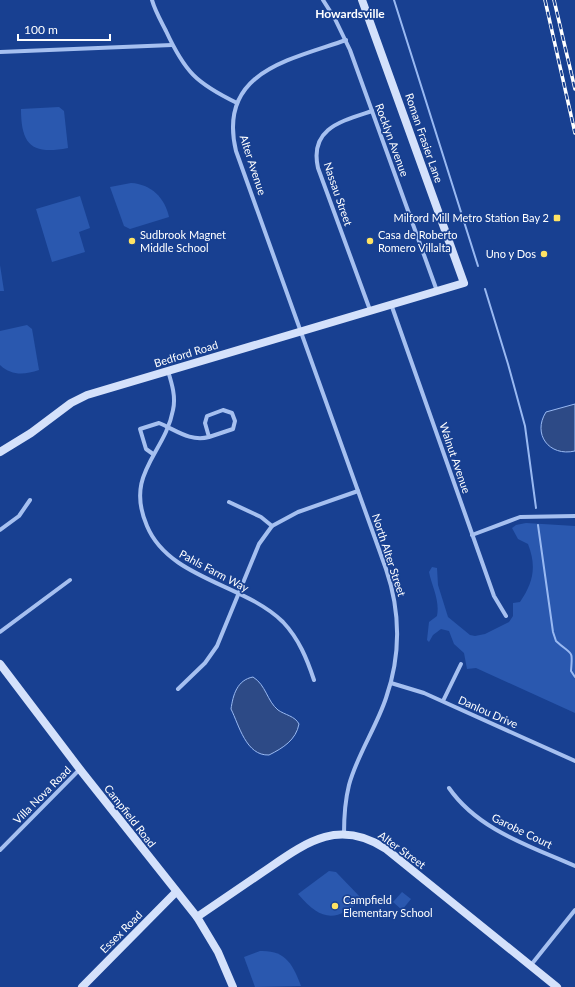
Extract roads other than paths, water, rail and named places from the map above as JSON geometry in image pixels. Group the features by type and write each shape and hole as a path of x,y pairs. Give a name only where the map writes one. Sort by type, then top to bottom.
{"street":[{"path":"152,0 172,45 182,62 197,80 208,88 237,103"},
{"name":"Rocklyn Avenue","path":"323,0 346,40 437,291"},
{"name":"Roman Frasier Lane","path":"362,0 464,283"},
{"name":"Alter Avenue","path":"302,332 236,151 233,130 237,103 249,83 268,68 346,40"},
{"path":"0,52 172,45"},
{"name":"Nassau Street","path":"370,310 318,168 316,154 319,142 329,129 344,121 372,111"},
{"name":"Bedford Road","path":"0,452 31,433 75,401 112,387 464,283"},
{"name":"Walnut Avenue","path":"391,304 494,596 506,616"},
{"name":"North Alter Street","path":"302,332 396,601 398,650 391,683 386,700 349,784 344,813 344,834"},
{"name":"Pahls Farm Way","path":"168,371 174,399 174,410 168,427 144,473 140,495 143,516 151,536 166,554 175,561 262,607 282,622 303,650 314,680"},
{"path":"153,454 146,449 140,429 159,423 194,439 209,437 233,429 235,421 232,413 223,410 208,416 205,423 209,437"},
{"path":"178,689 212,654 239,594 259,544 272,526 298,512 358,491"},
{"path":"0,530 19,516 30,500"},
{"path":"230,502 261,517 272,526"},
{"path":"472,535 520,517 575,516"},
{"path":"0,632 70,580"},
{"name":"Campfield Road","path":"0,664 80,769 197,917 218,952 233,987"},
{"path":"443,701 461,664"},
{"name":"Danlou Drive","path":"391,683 424,693 443,701 575,761"},
{"name":"Villa Nova Road","path":"0,850 80,769"},
{"name":"Garobe Court","path":"449,788 464,806 491,827 575,866"},
{"name":"Alter Street","path":"197,917 308,842 325,836 344,834 367,838 386,849 557,987"},
{"name":"Essex Road","path":"82,987 176,892"},
{"path":"531,965 575,910"}],"waterway":[{"path":"394,0 478,266"},
{"path":"485,289 525,426 536,508"},
{"path":"538,525 553,632 556,641 571,655 571,671 575,677"}],"railway":[{"path":"545,0 575,133"},
{"path":"554,0 575,89"}],"place":[{"name":"Milford Mill Metro Station Bay 2","path":"557,218"},
{"name":"Sudbrook Magnet Middle School","path":"132,241"},
{"name":"Casa de Roberto Romero Villalta","path":"370,241"},
{"name":"Uno y Dos","path":"544,254"},
{"name":"Campfield Elementary School","path":"335,906"}],"district":[{"name":"Howardsville","path":"350,14"}]}
